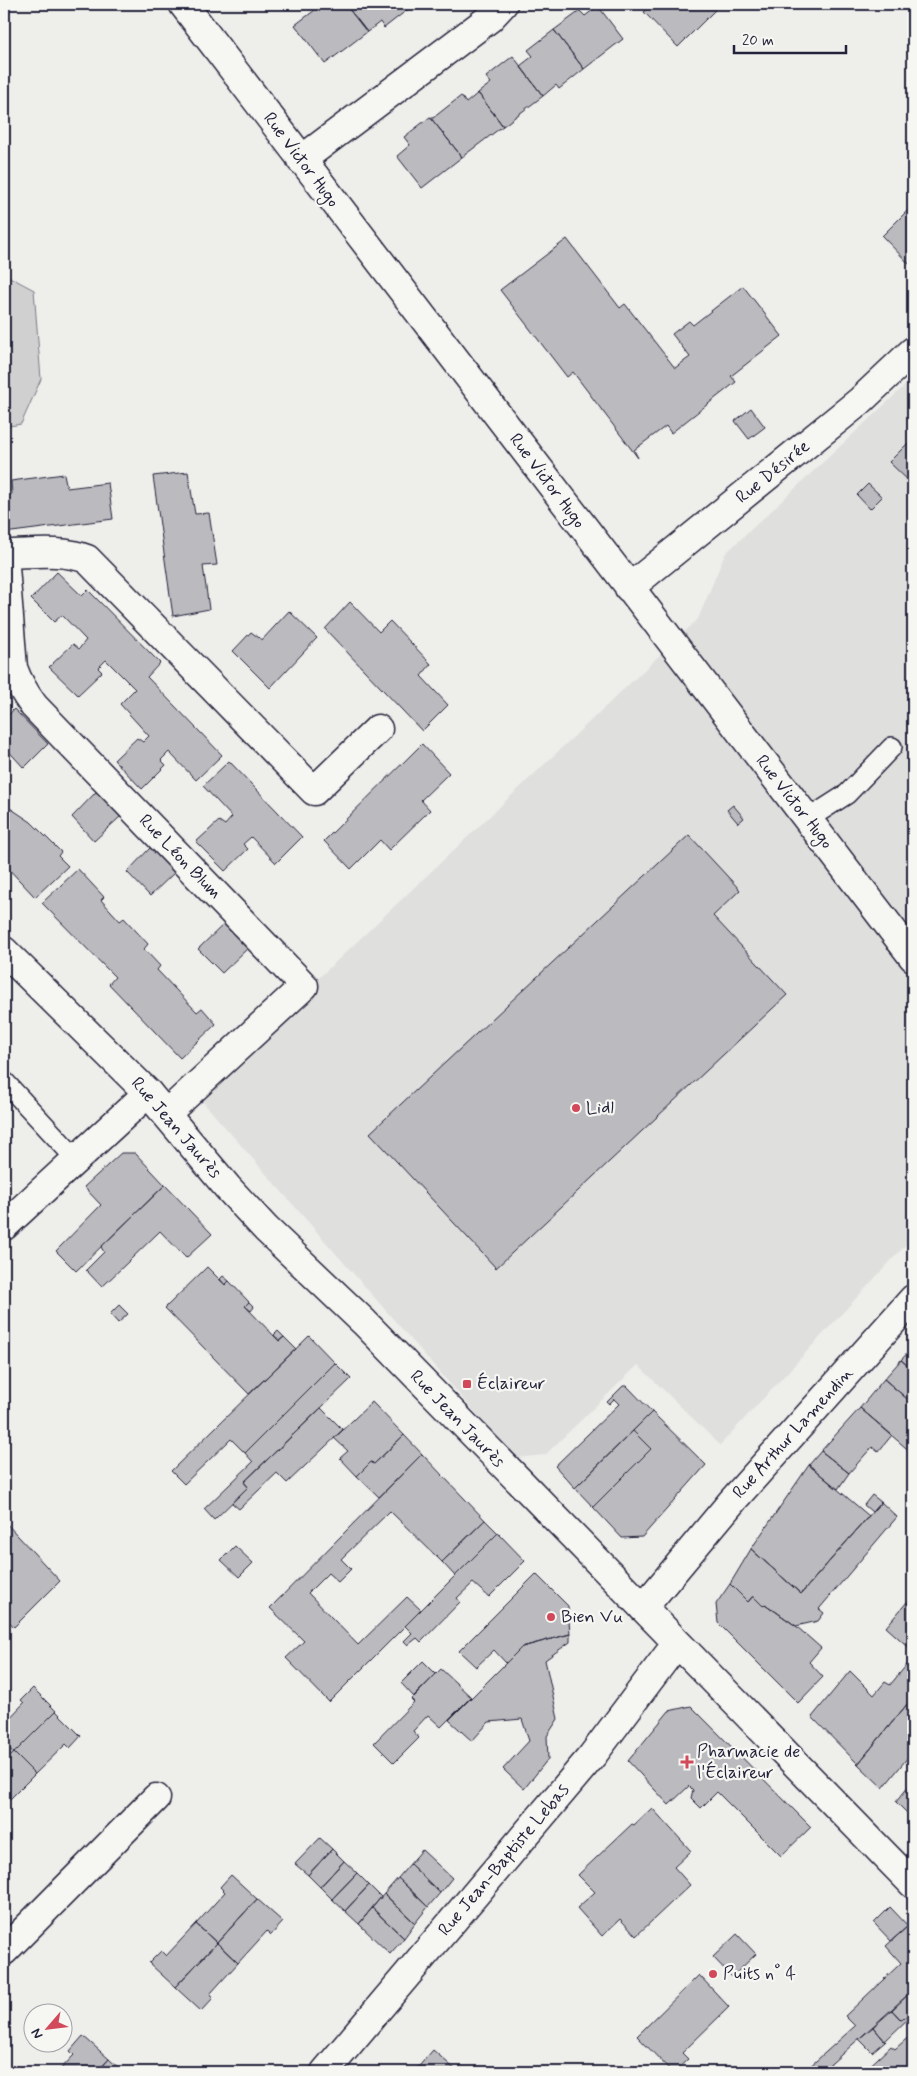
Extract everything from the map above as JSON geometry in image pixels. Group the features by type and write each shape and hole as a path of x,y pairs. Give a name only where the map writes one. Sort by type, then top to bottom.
{"street":[{"name":"Rue Victor Hugo","path":"183,4 913,957"},
{"path":"301,160 490,18 503,4"},
{"name":"Rue Désirée","path":"629,588 846,412 913,351"},
{"name":"Rue Léon Blum","path":"166,1114 304,986 34,706 25,694 13,668 4,554 61,553 76,554 87,559 314,791 378,729"},
{"name":"Rue Jean Jaurès","path":"4,951 148,1093 228,1188 266,1229 364,1322 913,1884"},
{"path":"4,1226 148,1093"},
{"name":"Rue Arthur Lamendin","path":"650,1615 676,1568 734,1499 913,1300"},
{"name":"Rue Jean-Baptiste Lebas","path":"326,2072 592,1756 677,1643"},
{"path":"4,1951 156,1798"}],"lane":[{"path":"808,819 847,794 892,747"},
{"path":"4,1081 76,1160"}],"shaded area":[{"path":"4,274 34,290 41,379 21,424 4,427"},
{"path":"913,378 913,1237 720,1445 638,1365 545,1455 515,1458 196,1094 698,619 725,554"}],"building":[{"path":"323,4 345,4 367,32 325,64 295,25"},
{"path":"345,4 409,4 411,7 384,28 380,22 367,32"},
{"path":"651,4 709,4 715,10 678,47 644,12"},
{"path":"598,6 623,39 584,69 554,30 580,11 585,16"},
{"path":"554,30 584,69 559,89 556,85 543,96 520,66 533,56 528,50"},
{"path":"513,56 543,96 503,126 478,93 491,83 486,77"},
{"path":"478,93 503,126 462,157 430,117 433,118 461,96 466,103"},
{"path":"430,117 462,157 422,188 397,156 410,145 404,137"},
{"path":"913,205 913,268 882,236"},
{"path":"567,239 620,308 625,304 675,368 690,357 672,334 689,321 693,325 743,286 782,336 731,376 736,382 671,433 666,426 634,450 638,458 573,372 567,377 500,290"},
{"path":"751,408 765,427 749,439 735,421"},
{"path":"913,438 913,485 889,462"},
{"path":"188,472 195,514 209,513 217,565 203,566 209,609 173,616 153,476"},
{"path":"64,474 67,488 108,483 113,519 4,533 4,495 12,494 11,481"},
{"path":"868,484 882,497 870,509 857,495"},
{"path":"57,572 82,596 88,590 160,663 147,677 222,755 196,780 169,752 161,760 166,765 142,789 114,760 137,738 143,742 149,736 120,704 135,689 106,660 98,668 102,672 78,695 49,667 73,644 79,649 86,640 62,615 54,622 31,599"},
{"path":"350,602 379,632 390,621 431,664 421,676 448,705 422,731 325,629"},
{"path":"289,611 317,638 270,688 233,651 251,632 262,640"},
{"path":"14,709 48,744 24,768 4,746 4,720"},
{"path":"422,744 449,773 421,800 430,810 389,850 380,840 351,869 324,841"},
{"path":"229,761 302,837 276,863 251,837 243,844 248,849 225,871 196,842 219,821 225,825 232,817 203,786"},
{"path":"97,791 121,816 94,841 72,817"},
{"path":"4,804 31,822 61,852 58,856 68,866 35,897 4,864"},
{"path":"733,805 744,818 738,823 727,810"},
{"path":"689,835 740,890 713,916 787,995 496,1268 370,1133"},
{"path":"151,847 175,872 150,896 127,872"},
{"path":"78,869 104,897 101,900 120,921 124,918 148,944 144,949 160,966 157,970 197,1012 202,1008 216,1024 180,1058 109,984 115,977 42,903"},
{"path":"225,923 249,947 222,973 198,949"},
{"path":"121,1153 135,1153 165,1185 76,1271 56,1251 101,1205 84,1187"},
{"path":"165,1185 212,1234 186,1258 160,1231 102,1287 86,1270 104,1252 101,1247"},
{"path":"207,1267 225,1285 229,1281 249,1302 245,1306 279,1341 284,1337 296,1349 249,1394 165,1308"},
{"path":"223,1276 229,1281 225,1285 220,1279"},
{"path":"249,1302 254,1307 251,1311 245,1306"},
{"path":"119,1305 128,1314 118,1323 110,1314"},
{"path":"278,1331 284,1337 279,1341 274,1335"},
{"path":"309,1336 335,1363 245,1453 231,1439 184,1484 171,1471"},
{"path":"913,1347 913,1370 901,1360"},
{"path":"901,1360 913,1370 913,1404 884,1379"},
{"path":"335,1363 351,1379 244,1482 248,1487 214,1520 204,1509 253,1462 245,1453"},
{"path":"884,1379 913,1404 913,1454 860,1408"},
{"path":"623,1386 627,1386 652,1412 575,1488 555,1466 619,1404 614,1399 609,1404 607,1402"},
{"path":"372,1402 404,1435 374,1464 371,1462 357,1476 340,1458 348,1451 334,1438"},
{"path":"321,1408 343,1430 287,1483 277,1473 239,1509 232,1503 248,1487 244,1482"},
{"path":"860,1408 892,1435 878,1452 872,1447 849,1473 821,1451"},
{"path":"652,1412 706,1465 642,1537 622,1538 593,1507 651,1449 633,1431"},
{"path":"633,1431 651,1449 593,1507 575,1488"},
{"path":"404,1435 422,1454 379,1497 357,1476 371,1462 374,1464"},
{"path":"821,1451 849,1473 838,1489 809,1465"},
{"path":"422,1454 485,1520 442,1562 390,1511 341,1559 351,1569 338,1582 328,1573 308,1593 358,1645 407,1597 421,1610 329,1702 286,1658 304,1641 270,1608"},
{"path":"809,1465 869,1516 801,1594 751,1549"},
{"path":"872,1495 881,1502 872,1512 864,1505"},
{"path":"881,1502 897,1517 819,1609 824,1613 818,1621 796,1626 765,1604 763,1606 753,1596 748,1602 730,1584 751,1549 801,1594"},
{"path":"485,1520 498,1533 455,1576 442,1562"},
{"path":"4,1521 60,1581 14,1627 4,1616 7,1611 4,1608"},
{"path":"498,1533 525,1561 489,1597 473,1583 457,1598 460,1602 421,1642 417,1638 408,1645 404,1641 412,1633 405,1626"},
{"path":"235,1546 253,1563 239,1577 221,1560"},
{"path":"536,1574 568,1606 570,1634 522,1647 506,1663 494,1650 476,1667 459,1651"},
{"path":"730,1584 748,1602 753,1596 763,1606 765,1604 796,1626 821,1648 809,1662 823,1677 798,1703 718,1623 716,1604"},
{"path":"907,1602 913,1607 913,1651 886,1627"},
{"path":"570,1634 570,1642 545,1660 558,1719 547,1736 548,1759 524,1789 503,1769 529,1741 522,1719 489,1722 472,1741 449,1720 522,1647"},
{"path":"423,1661 436,1674 414,1697 401,1683"},
{"path":"910,1661 913,1663 913,1697 858,1764 812,1717 850,1671 874,1695 885,1682 890,1685"},
{"path":"441,1669 471,1697 441,1727 428,1715 413,1731 419,1738 394,1763 374,1743 414,1702 411,1699"},
{"path":"33,1688 56,1711 14,1753 4,1743 4,1724 24,1703 21,1700"},
{"path":"913,1697 913,1751 883,1788 858,1764"},
{"path":"691,1706 811,1827 781,1856 717,1792 701,1808 691,1798 693,1790 689,1786 669,1805 628,1761 669,1711"},
{"path":"56,1711 81,1736 70,1748 66,1744 35,1774 14,1753"},
{"path":"4,1743 14,1753 4,1763"},
{"path":"14,1753 35,1774 4,1805 4,1763"},
{"path":"913,1781 913,1819 896,1802"},
{"path":"652,1808 691,1851 674,1867 690,1885 636,1936 620,1919 602,1936 577,1908 595,1892 578,1875 632,1824 634,1825"},
{"path":"320,1838 332,1849 308,1875 295,1864"},
{"path":"332,1849 344,1861 320,1887 308,1875"},
{"path":"422,1850 452,1878 440,1893 410,1864"},
{"path":"344,1861 357,1873 332,1899 320,1887"},
{"path":"410,1864 440,1893 428,1907 398,1878"},
{"path":"357,1873 369,1885 345,1911 332,1899"},
{"path":"231,1875 257,1899 217,1943 196,1924 225,1892 220,1887"},
{"path":"398,1878 428,1907 415,1923 384,1894"},
{"path":"369,1885 381,1897 359,1924 345,1911"},
{"path":"384,1894 415,1923 404,1938 372,1908"},
{"path":"257,1899 283,1922 271,1935 267,1931 238,1963 217,1943"},
{"path":"890,1907 908,1926 891,1941 874,1923"},
{"path":"372,1908 404,1938 390,1954 359,1924"},
{"path":"196,1924 217,1943 175,1987 149,1963 161,1951 166,1956"},
{"path":"908,1926 913,1931 913,1990 822,2072 811,2072 807,2069 855,2026 845,2016 901,1963 886,1946"},
{"path":"737,1934 756,1954 732,1977 713,1957"},
{"path":"217,1943 238,1963 210,1994 213,1998 201,2011 175,1987"},
{"path":"699,1975 729,2007 682,2053 688,2059 672,2072 637,2036"},
{"path":"913,1990 913,2012 901,2020 892,2010"},
{"path":"892,2010 901,2020 913,2012 913,2014 885,2041 873,2027"},
{"path":"873,2027 885,2041 872,2052 859,2039"},
{"path":"913,2033 913,2060 900,2072 863,2072 891,2046 895,2049"},
{"path":"83,2036 109,2059 97,2072 58,2072 74,2055 72,2049"},
{"path":"433,2050 457,2071 414,2072"},
{"path":"109,2059 123,2072 97,2072"},
{"path":"913,2060 913,2072 900,2072"}],"place":[{"name":"Lidl","path":"576,1108"},
{"name":"Éclaireur","path":"467,1384"},
{"name":"Bien Vu","path":"551,1617"},
{"name":"Pharmacie de l'Éclaireur","path":"687,1762"},
{"name":"Puits n° 4","path":"713,1974"}]}
